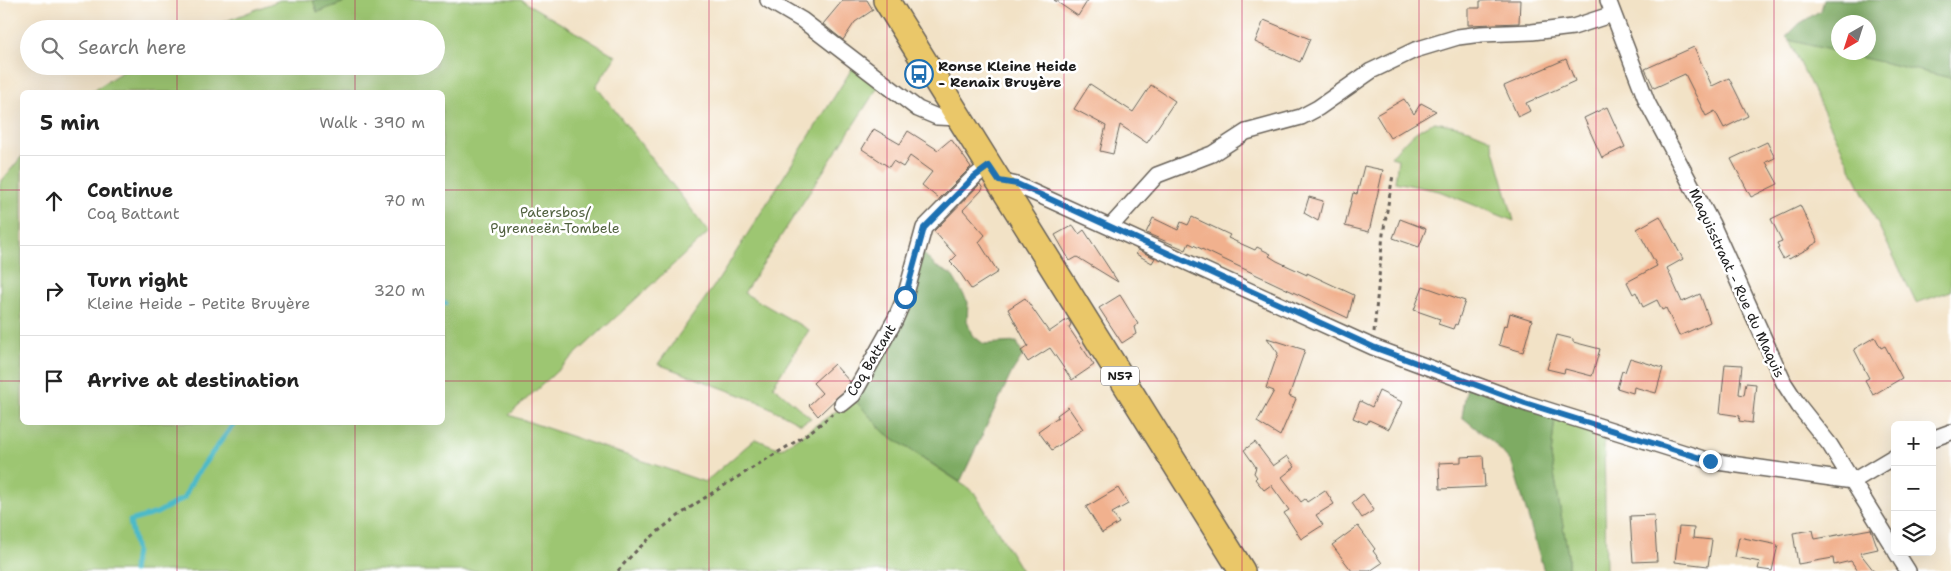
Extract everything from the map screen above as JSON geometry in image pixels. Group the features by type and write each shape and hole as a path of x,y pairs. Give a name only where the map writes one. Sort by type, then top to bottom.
{"main road":[{"name":"N57","path":"886,0 1242,571"}],"street":[{"path":"768,0 802,20 918,109 937,117 960,118"},
{"path":"1111,226 1157,175 1212,154 1246,132 1301,117 1318,108 1371,71 1415,50 1458,37 1573,27 1610,7"},
{"name":"Maquisstraat - Rue du Maquis","path":"1610,7 1648,102 1712,224 1784,383 1799,406 1830,445 1891,543"},
{"path":"994,173 1373,347 1525,403 1710,461 1852,481 1891,458"},
{"name":"Coq Battant","path":"842,404 857,389 905,297 924,228 974,177 994,173"},
{"path":"1936,438 1951,432"},
{"name":"Maquisstraat - Rue du Maquis","path":"1899,556 1908,571"}],"path":[{"path":"1373,347 1383,234 1393,174"},
{"path":"618,571 644,543 718,489 806,434 842,404"}],"green space":[{"name":"Patersbos/ Pyreneeën-Tombele","path":"280,0 313,0 318,12 350,0 521,0 616,56 596,86 709,232 509,415 705,482 755,439 781,449 854,399 885,433 974,492 1022,571 0,571 0,183 20,158 20,425 445,425 445,90 94,90 117,75 445,75 445,20 229,20"},
{"path":"313,0 350,0 317,12"},
{"path":"1824,0 1951,0 1951,78 1873,60 1876,60 1876,15 1831,15 1831,50 1789,40 1786,37 1799,24 1821,10"},
{"path":"1789,40 1831,50 1831,60 1874,60 1951,78 1951,291 1916,303"},
{"path":"855,64 880,84 744,293 809,330 773,386 811,418 801,424 759,402 658,364 719,279"},
{"path":"1435,122 1462,127 1491,139 1514,221 1439,191 1395,182 1398,159 1391,157 1411,136"},
{"path":"922,252 935,266 952,275 968,302 967,321 972,335 984,344 1017,342 1023,355 1012,372 960,482 885,433 854,399"},
{"path":"1467,386 1555,416 1551,456 1568,555 1568,571 1544,571 1512,463 1494,443 1462,417"},
{"path":"1555,416 1604,432 1606,571 1568,571 1568,555 1551,456"}],"building":[{"path":"843,0 867,0 873,10 855,22 843,40 823,24"},
{"path":"1054,0 1088,0 1078,16"},
{"path":"1520,0 1519,23 1468,25 1468,8 1480,8 1480,1"},
{"path":"1264,20 1310,39 1300,62 1255,42"},
{"path":"1694,47 1712,86 1729,78 1748,116 1724,128 1715,111 1706,116 1685,74 1654,88 1645,69"},
{"path":"1566,59 1575,81 1526,103 1530,111 1518,117 1504,86"},
{"path":"1090,84 1133,112 1151,85 1175,101 1147,143 1120,125 1113,154 1100,151 1106,126 1074,109"},
{"path":"1404,99 1414,114 1421,103 1436,111 1390,138 1376,115"},
{"path":"1607,107 1625,147 1602,158 1584,118"},
{"path":"874,129 900,144 908,131 938,150 951,139 971,167 939,199 922,185 932,172 910,156 903,167 893,161 889,167 862,149"},
{"path":"1767,142 1775,158 1766,162 1778,184 1751,197 1731,159"},
{"path":"1364,166 1383,170 1369,232 1345,226 1353,193 1357,194"},
{"path":"980,184 983,189 963,210 985,235 979,242 998,272 971,289 950,262 956,256 934,231"},
{"path":"1309,197 1323,201 1318,221 1304,213"},
{"path":"1800,205 1818,242 1789,259 1788,256 1783,259 1777,248 1779,247 1777,243 1782,241 1771,219"},
{"path":"1660,216 1683,259 1667,268 1682,302 1700,294 1710,322 1679,336 1666,308 1662,310 1657,300 1643,307 1636,292 1633,294 1627,282 1657,266 1637,229"},
{"path":"1192,217 1230,235 1228,238 1255,250 1257,247 1271,254 1269,256 1277,261 1354,295 1348,318 1189,243 1186,250 1146,233 1153,218 1178,230 1181,222 1188,225"},
{"path":"1400,219 1426,229 1419,247 1393,238"},
{"path":"1073,225 1079,234 1084,230 1118,282 1077,257 1070,261 1055,235"},
{"path":"1138,250 1155,258 1152,263 1136,254"},
{"path":"1423,286 1465,301 1457,325 1455,324 1453,329 1438,324 1440,319 1414,310"},
{"path":"1120,295 1138,324 1134,327 1136,334 1122,343 1099,308"},
{"path":"1025,298 1049,332 1068,319 1071,324 1069,328 1094,365 1072,380 1050,348 1028,362 1021,351 1028,346 1008,309"},
{"path":"1510,313 1532,320 1523,352 1499,345 1504,325 1507,326"},
{"path":"1557,335 1573,339 1573,342 1600,349 1592,376 1565,369 1564,373 1547,369"},
{"path":"1875,337 1881,348 1885,346 1902,378 1873,395 1865,380 1869,378 1854,349"},
{"path":"1267,338 1305,350 1289,396 1296,399 1280,436 1257,422 1274,391 1266,388 1278,353"},
{"path":"1630,358 1663,368 1656,393 1634,387 1633,393 1617,388 1622,371 1625,372"},
{"path":"834,364 850,382 846,389 818,416 809,405 822,393 813,383"},
{"path":"1725,364 1742,365 1739,394 1744,395 1746,383 1756,384 1752,423 1739,421 1740,416 1720,413"},
{"path":"1379,391 1402,402 1389,429 1369,420 1367,424 1353,418 1360,401 1372,407"},
{"path":"1068,407 1083,429 1052,450 1038,431 1058,417 1057,415"},
{"path":"1255,442 1273,466 1287,456 1295,467 1282,477 1301,502 1305,499 1307,502 1325,490 1334,504 1316,515 1323,525 1301,539 1284,513 1289,510 1271,485 1264,490 1255,479 1257,477 1254,473 1256,467 1244,450"},
{"path":"1483,456 1485,487 1440,489 1439,463 1461,462 1461,457"},
{"path":"1118,488 1128,504 1112,513 1119,523 1102,533 1086,507"},
{"path":"1363,494 1374,510 1362,518 1352,503"},
{"path":"1654,515 1657,561 1633,562 1630,516"},
{"path":"1358,526 1375,549 1373,551 1382,563 1370,571 1352,571 1332,545"},
{"path":"1679,527 1694,528 1693,538 1712,540 1708,566 1675,562"},
{"path":"1871,529 1878,549 1860,553 1874,571 1858,571 1851,561 1834,565 1833,558 1798,564 1793,533 1813,530 1815,539"},
{"path":"1739,537 1778,545 1772,571 1758,569 1760,562 1735,557"}],"waterway":[{"path":"133,571 136,551 130,521 157,513 184,498 193,479 233,425"}],"place":[{"name":"Ronse Kleine Heide - Renaix Bruyère","path":"919,74"}],"route":[{"path":"905,297 924,228 974,177 989,166 999,181 1017,184 1373,347 1525,403 1710,461"}]}
